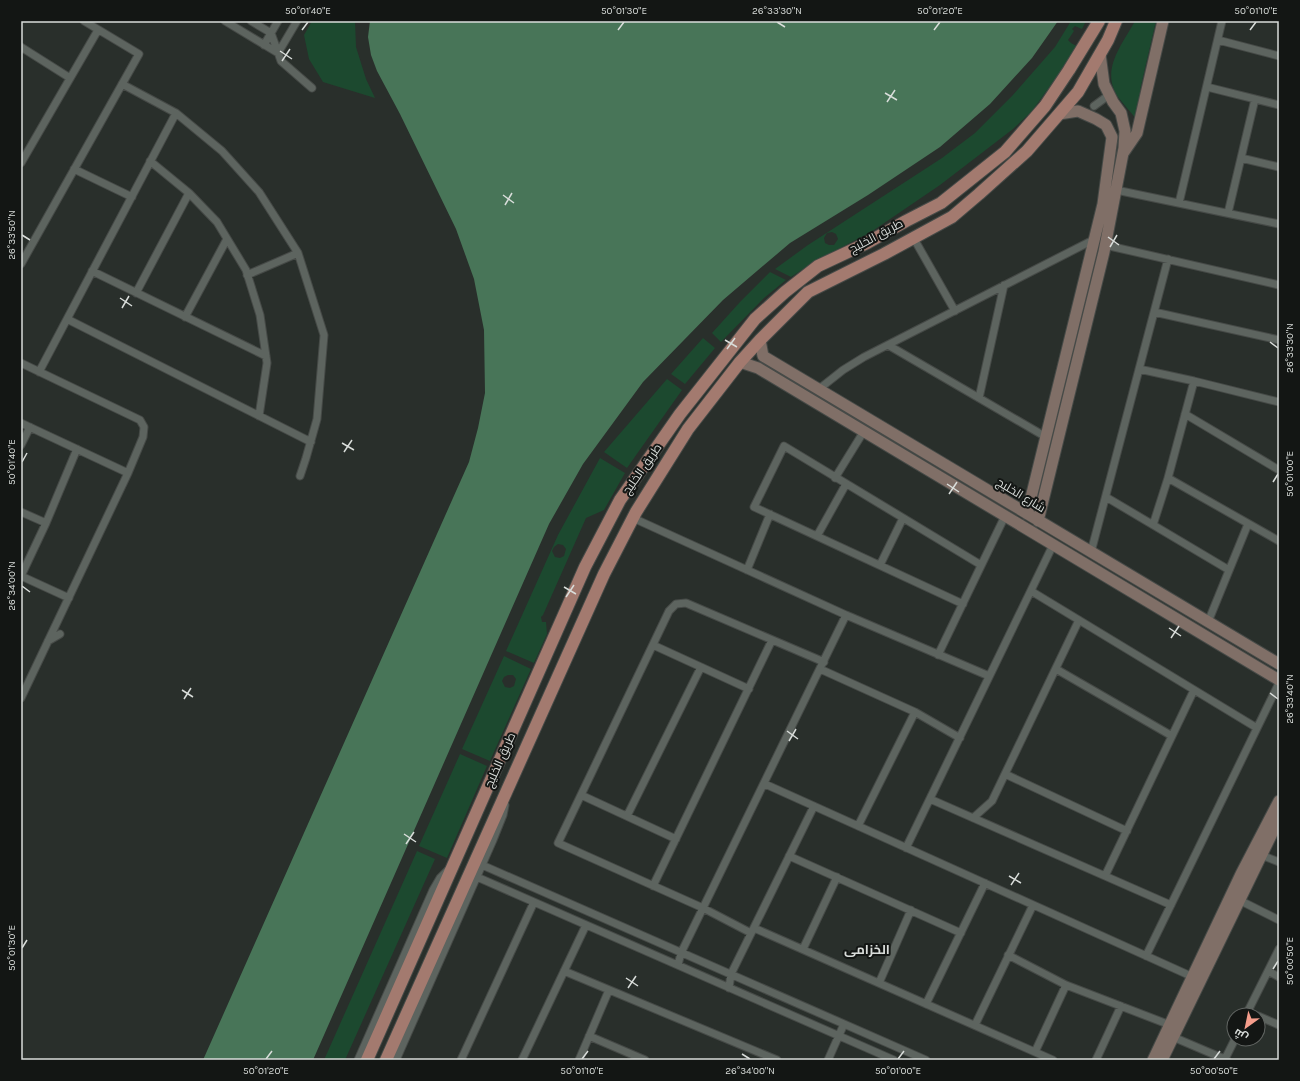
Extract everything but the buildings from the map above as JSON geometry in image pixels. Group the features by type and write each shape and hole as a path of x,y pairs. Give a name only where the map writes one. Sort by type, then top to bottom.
{"main road":[{"name":"طريق الخليج","path":"367,1060 585,567 620,500 680,414 755,319 785,292 818,266 867,243 906,220 941,203 1006,152 1045,106 1099,21"},
{"name":"طريق الخليج","path":"386,1060 604,574 633,518 688,429 740,362 808,292 884,254 952,217 1026,151 1078,92 1100,54 1116,21"}],"street":[{"path":"21,264 139,54 84,21"},
{"path":"225,21 278,53"},
{"path":"251,21 271,33 281,60 312,88"},
{"path":"264,45 278,21"},
{"path":"278,53 297,21"},
{"path":"1124,153 1137,133 1163,21"},
{"path":"1180,203 1222,21"},
{"path":"21,163 98,30"},
{"path":"1218,40 1279,56"},
{"path":"21,47 70,78"},
{"path":"1038,520 1105,245 1124,153 1125,131 1121,113 1104,84 1100,54"},
{"path":"122,84 176,113 222,151 259,192 298,254 324,335 317,419 300,476"},
{"path":"1207,87 1279,105"},
{"path":"1094,106 1110,95"},
{"path":"1228,213 1255,99"},
{"path":"1027,514 1103,204 1112,137 1106,125 1078,111 1059,114"},
{"path":"39,372 176,113"},
{"path":"1241,158 1279,167"},
{"path":"150,162 189,193 217,222 246,270 260,315 267,364 260,416"},
{"path":"74,169 132,197"},
{"path":"1116,190 1279,224"},
{"path":"136,293 189,193"},
{"path":"913,237 955,311"},
{"path":"185,317 227,239"},
{"path":"819,389 843,370 888,345 1094,239"},
{"path":"1105,245 1279,285"},
{"path":"247,275 298,254"},
{"path":"1091,552 1168,259"},
{"path":"92,271 266,356"},
{"path":"979,398 1004,285"},
{"path":"1154,312 1279,340"},
{"path":"67,319 311,442"},
{"name":"شارع الخليج","path":"760,340 763,356 1279,664"},
{"path":"888,345 1046,437"},
{"path":"740,362 758,368 1053,544 1279,682 1146,956"},
{"path":"21,363 140,420 144,426 143,437 128,473 21,698"},
{"path":"1139,369 1279,402"},
{"path":"1153,525 1168,478 1194,381"},
{"path":"1185,414 1279,470"},
{"path":"21,423 128,473"},
{"path":"21,446 30,427"},
{"path":"835,478 864,431"},
{"path":"963,604 754,507 784,446 981,565"},
{"path":"68,598 21,576 46,523 77,449"},
{"path":"1168,478 1279,541"},
{"path":"817,536 846,484"},
{"path":"1106,498 1229,570"},
{"path":"21,512 46,523"},
{"path":"747,570 770,514"},
{"path":"938,655 1005,516"},
{"path":"633,518 846,615 989,676"},
{"path":"880,565 903,518"},
{"path":"1208,622 1248,524"},
{"path":"906,848 1053,544"},
{"path":"1030,591 1257,728"},
{"path":"824,662 686,603 676,604 669,611 558,843 753,930 803,949 1054,1060"},
{"path":"678,965 681,952 765,784 846,615"},
{"path":"973,818 992,801 1079,620"},
{"path":"48,641 60,634"},
{"path":"653,886 772,640"},
{"path":"653,645 749,689"},
{"path":"627,816 701,667"},
{"path":"820,669 915,712 960,738"},
{"path":"1056,669 1172,736"},
{"path":"1105,876 1194,690"},
{"path":"858,826 915,712"},
{"path":"1005,774 1127,831"},
{"path":"396,1060 482,865 503,814 510,784"},
{"path":"765,784 1193,977"},
{"path":"581,795 676,839"},
{"path":"930,799 1171,905"},
{"path":"1153,1060 1241,874 1279,801"},
{"path":"729,988 731,974 814,806"},
{"path":"1162,1060 1279,819"},
{"path":"1261,855 1279,862"},
{"path":"789,856 961,933"},
{"path":"482,865 918,1058 926,1060"},
{"path":"358,1060 433,890 440,878 453,866"},
{"path":"477,877 838,1036 884,1058 894,1060"},
{"path":"803,949 837,877"},
{"path":"926,1004 985,883"},
{"path":"1239,900 1279,920"},
{"path":"461,1060 534,902"},
{"path":"975,1025 1033,905"},
{"path":"879,983 911,910"},
{"path":"522,1060 586,925"},
{"path":"1250,1007 1279,949"},
{"path":"1008,955 1066,985 1170,1025"},
{"path":"564,971 766,1058 777,1060"},
{"path":"1268,971 1279,977"},
{"path":"1035,1052 1066,985"},
{"path":"579,1060 609,990"},
{"path":"1096,1060 1121,1006"},
{"path":"1266,1019 1279,1025"},
{"path":"828,1060 844,1024"},
{"path":"589,1036 645,1060"},
{"path":"1173,1037 1226,1060 1231,1047"}],"shaded area":[{"path":"312,21 355,21 356,47 366,79 375,98 323,82 309,59 304,35"},
{"path":"370,21 1058,21 1032,58 990,104 940,147 868,195 790,243 723,300 643,382 583,464 549,524 313,1060 203,1060 469,462 485,393 484,330 474,279 456,229 400,114 377,71 371,55 368,37"},
{"path":"1071,21 1086,21 1082,29 1075,26 1072,29 1074,31 1068,40 1078,47 1032,111 1013,129 940,185 871,232 817,260 791,277 775,269 808,245 942,158 975,133 1012,96 1055,47","holes":["832,232 836,234 838,239 834,245 825,243 824,238 827,233"]},
{"path":"1135,21 1156,21 1140,90 1143,92 1136,119 1118,97 1113,87 1111,77 1112,67 1119,48"},
{"path":"770,272 786,280 764,298 721,342 712,333"},
{"path":"703,338 715,348 685,384 671,374"},
{"path":"667,379 682,390 627,468 604,452"},
{"path":"600,458 625,473 604,510 586,518 541,617 542,622 546,622 547,634 534,663 506,651 558,535","holes":["558,544 563,545 566,549 564,556 560,558 555,557 552,551 554,547"]},
{"path":"504,656 531,669 490,761 462,749","holes":["513,675 516,679 514,686 510,688 505,687 502,681 504,677"]},
{"path":"460,754 487,766 447,858 419,846"},
{"path":"417,851 435,859 345,1060 324,1060"}],"district":[{"name":"الخزامى","path":"867,949"}]}
